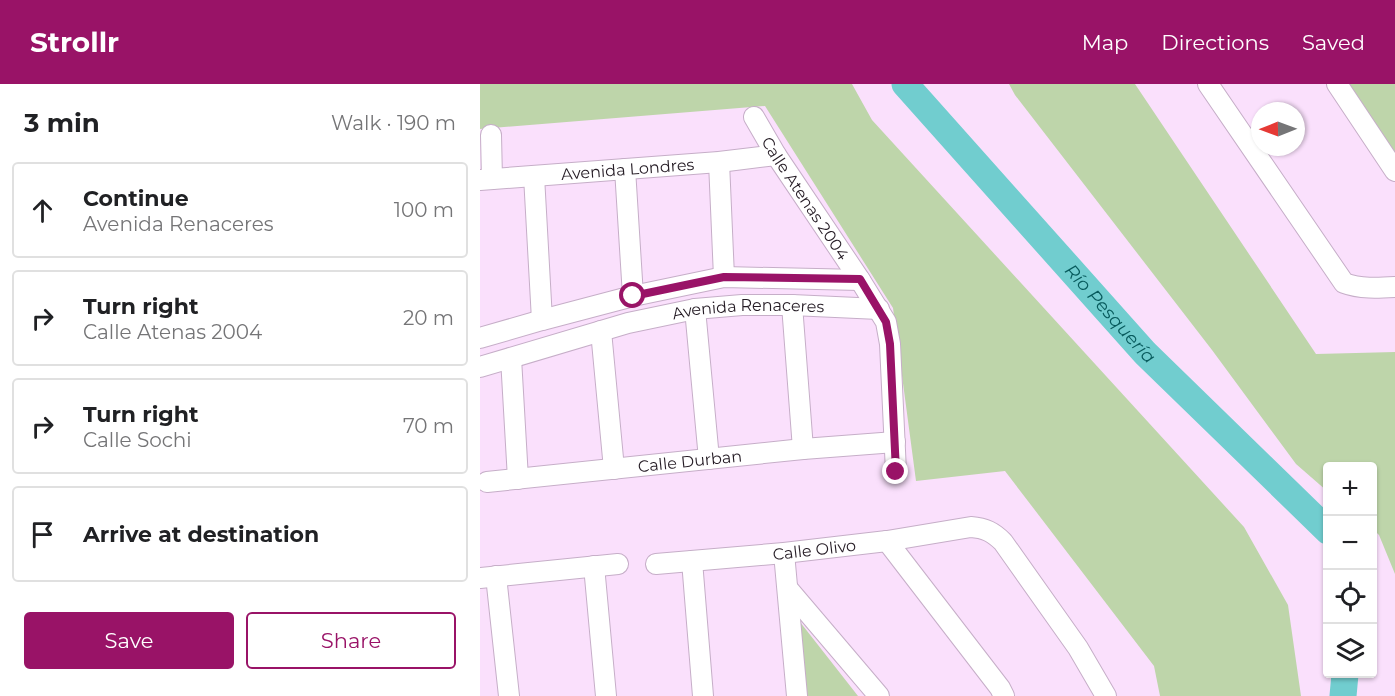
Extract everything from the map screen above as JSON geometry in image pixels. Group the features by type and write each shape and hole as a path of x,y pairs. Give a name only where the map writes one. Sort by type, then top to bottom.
{"street":[{"path":"1209,84 1344,283 1366,288 1395,287"},
{"path":"1337,84 1395,171"},
{"name":"Calle Atenas 2004","path":"754,117 776,156 860,279 886,322 890,344 896,472"},
{"path":"486,180 491,135"},
{"name":"Avenida Londres","path":"486,180 776,156"},
{"path":"719,162 724,277"},
{"path":"625,169 633,296"},
{"path":"534,176 542,320"},
{"name":"Avenida Renaceres","path":"480,338 633,296 724,277 860,279"},
{"path":"792,304 802,449"},
{"name":"Avenida Renaceres","path":"480,367 648,318 695,309 792,304 879,309"},
{"path":"695,309 709,459"},
{"path":"601,331 615,469"},
{"path":"511,358 518,479"},
{"name":"Calle Durban","path":"487,482 802,449 895,442"},
{"name":"Calle Olivo","path":"657,564 784,553 887,541 971,527 984,528 1003,542 1078,648 1106,696"},
{"path":"887,541 1004,696"},
{"path":"784,553 797,696"},
{"path":"692,561 703,696"},
{"path":"508,696 488,577 618,564"},
{"path":"594,566 606,696"},
{"path":"788,589 879,696"}],"green space":[{"path":"480,84 852,84 872,120 1244,527 1288,605 1301,696 1160,696 1154,666 1005,471 916,481 893,308 765,106 480,129"},
{"path":"1009,84 1135,84 1316,354 1395,352 1395,574 1377,533 1377,462 1323,462 1323,488 1296,464 1212,350 1015,95"},
{"path":"1346,84 1395,84 1395,152"},
{"path":"800,622 858,696 805,696"}],"waterway":[{"name":"Río Pesquería","path":"905,84 1145,353 1323,526"},
{"name":"Río Pesquería","path":"1343,696 1345,678"}],"route":[{"path":"633,296 724,277 860,279 886,322 890,344 896,472"}]}
